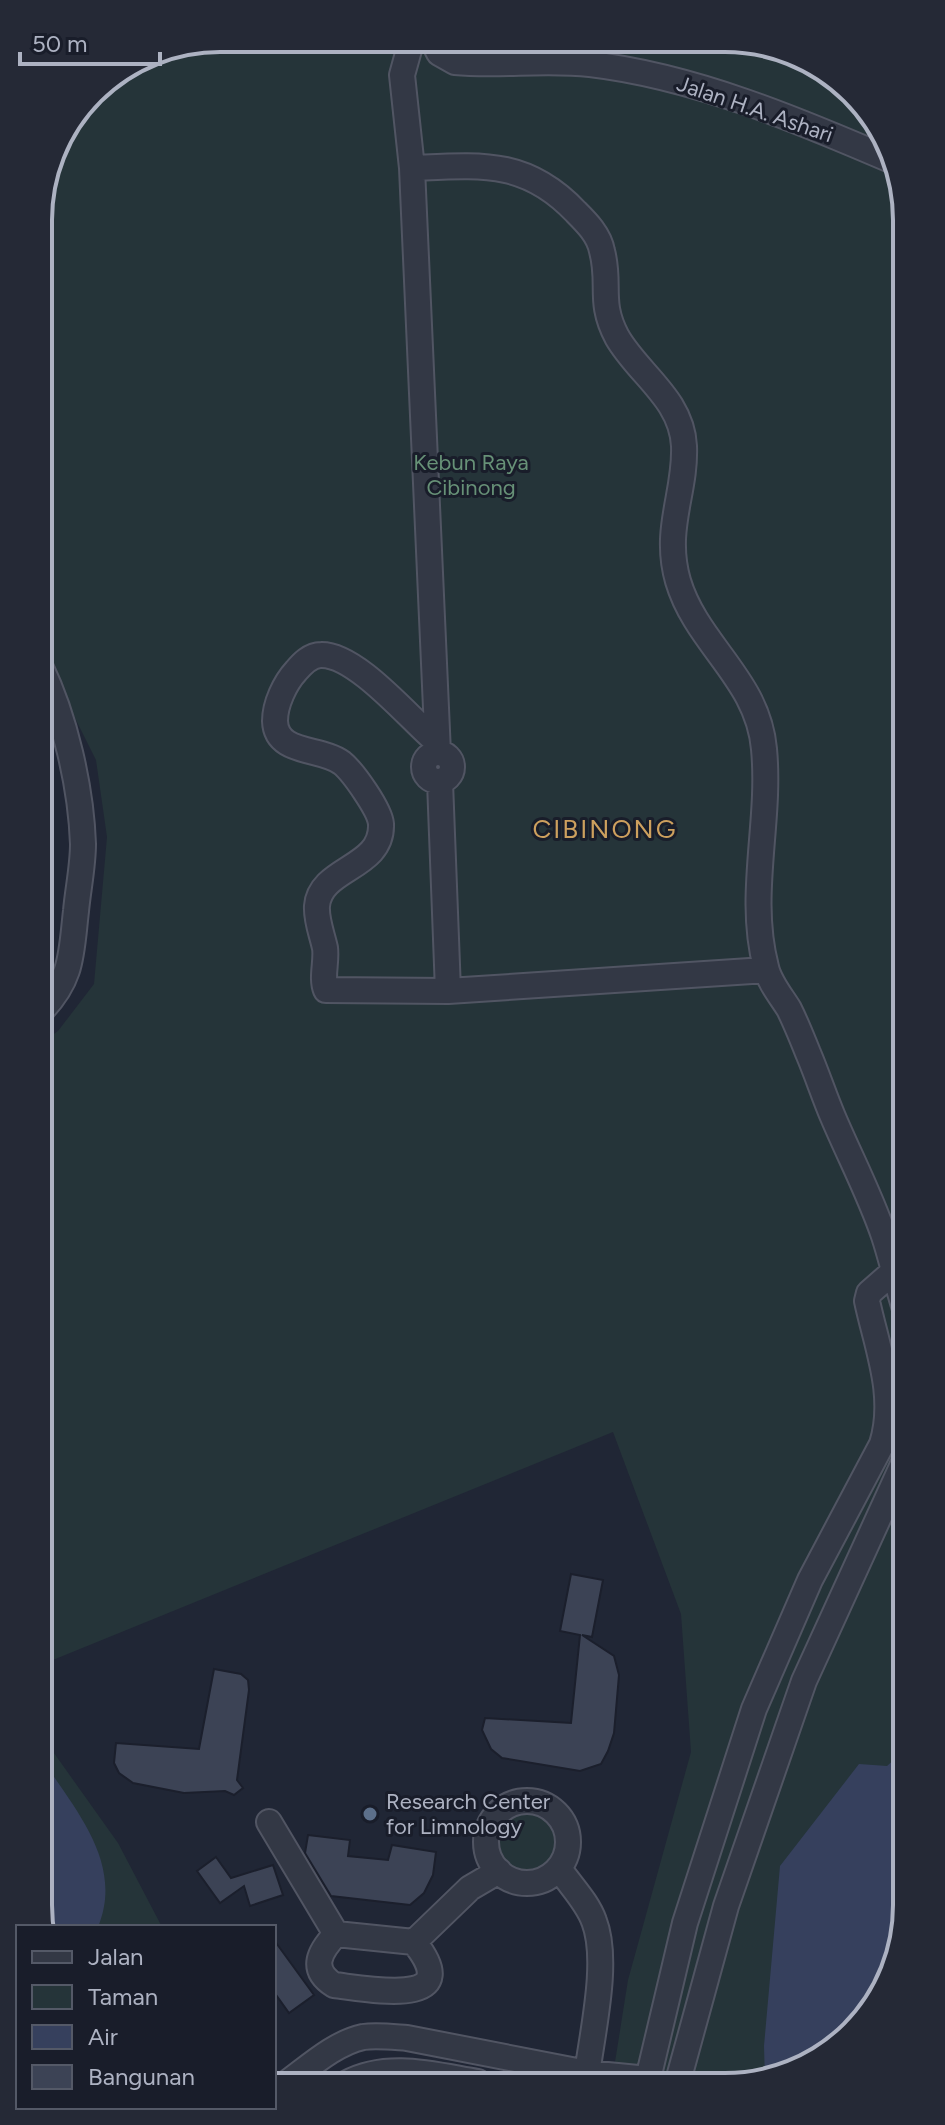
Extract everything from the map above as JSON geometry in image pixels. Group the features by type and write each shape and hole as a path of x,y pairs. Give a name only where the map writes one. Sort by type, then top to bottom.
{"street":[{"path":"408,52 402,75 412,168 437,747 424,769 431,780 440,782 448,991"},
{"name":"Jalan H.A. Ashari","path":"438,52 455,62 586,64 651,74 740,101 880,156"},
{"name":"Jalan H.A. Ashari","path":"616,52 726,79 868,133"},
{"path":"412,168 470,165 515,170 538,179 570,205 594,231 600,243 605,308 609,321 620,342 653,380 680,421 684,454 674,513 673,540 679,582 696,620 747,691 758,716 764,746 765,824 757,886 766,970 799,1031 832,1115 868,1193 893,1272 869,1293 867,1301 885,1380 889,1410 887,1429 810,1580 754,1709 685,1923 651,2073"},
{"path":"437,747 364,673 341,659 320,654 306,660 289,679 275,720 278,736 287,744 342,763 380,818 381,836 376,848 327,886 317,903 326,956 323,985 326,990 448,991 766,970"},
{"path":"52,698 62,724 80,805 83,847 70,965 58,994 52,1000"},
{"path":"680,2073 726,1906 804,1681 893,1486"},
{"path":"531,1801 548,1806 562,1819 568,1845 557,1870 544,1879 528,1883 512,1880 499,1871 489,1856 486,1838 492,1821 505,1807 531,1801"},
{"path":"269,1822 336,1934"},
{"path":"557,1870 590,1912 599,1937 599,1986 587,2073"},
{"path":"414,1942 470,1888 499,1871"},
{"path":"336,1934 414,1942 431,1965 428,1980 400,1992 334,1985 326,1980 320,1970 319,1958 322,1948 336,1934"},
{"path":"361,2037 372,2073"},
{"path":"301,2073 325,2055 361,2037 407,2038 568,2073"},
{"path":"325,2055 333,2073"},
{"path":"390,2073 401,2070 420,2073"}],"green space":[{"name":"Kebun Raya Cibinong","path":"725,52 758,55 789,65 809,75 844,101 870,136 880,156 892,198 893,220 893,1916 880,1969 865,1998 836,2031 818,2045 789,2060 747,2072 613,2073 628,1980 691,1752 681,1614 613,1432 52,1660 52,1035 94,984 107,837 96,760 52,672 52,209 65,156 80,127 101,101 146,69 198,53"},
{"path":"52,1750 118,1843 161,1925 53,1925"},
{"path":"527,1807 551,1817 561,1841 551,1865 527,1875 503,1865 493,1841 503,1817"}],"water":[{"path":"893,1761 893,1916 890,1938 876,1979 865,1998 836,2031 809,2050 765,2068 780,1866 859,1764 887,1766"},
{"path":"52,1774 93,1839 105,1882 99,1925 53,1925"}],"building":[{"path":"571,1574 603,1580 592,1637 582,1635 614,1656 619,1675 614,1733 608,1751 601,1764 580,1771 502,1758 491,1749 482,1730 485,1718 571,1723 580,1635 560,1631"},
{"path":"214,1669 241,1674 248,1680 237,1780 243,1788 234,1795 225,1791 184,1793 133,1783 119,1773 114,1763 116,1743 199,1749"},
{"path":"308,1835 350,1840 348,1856 388,1860 392,1845 436,1852 433,1875 424,1893 410,1905 331,1896 305,1853"},
{"path":"216,1857 231,1878 273,1865 283,1895 250,1906 244,1886 220,1903 197,1871"},
{"path":"276,1943 314,1995 289,2013 276,1995"}],"place":[{"name":"Research Center for Limnology","path":"370,1814"}],"district":[{"name":"CIBINONG","path":"605,829"}]}
